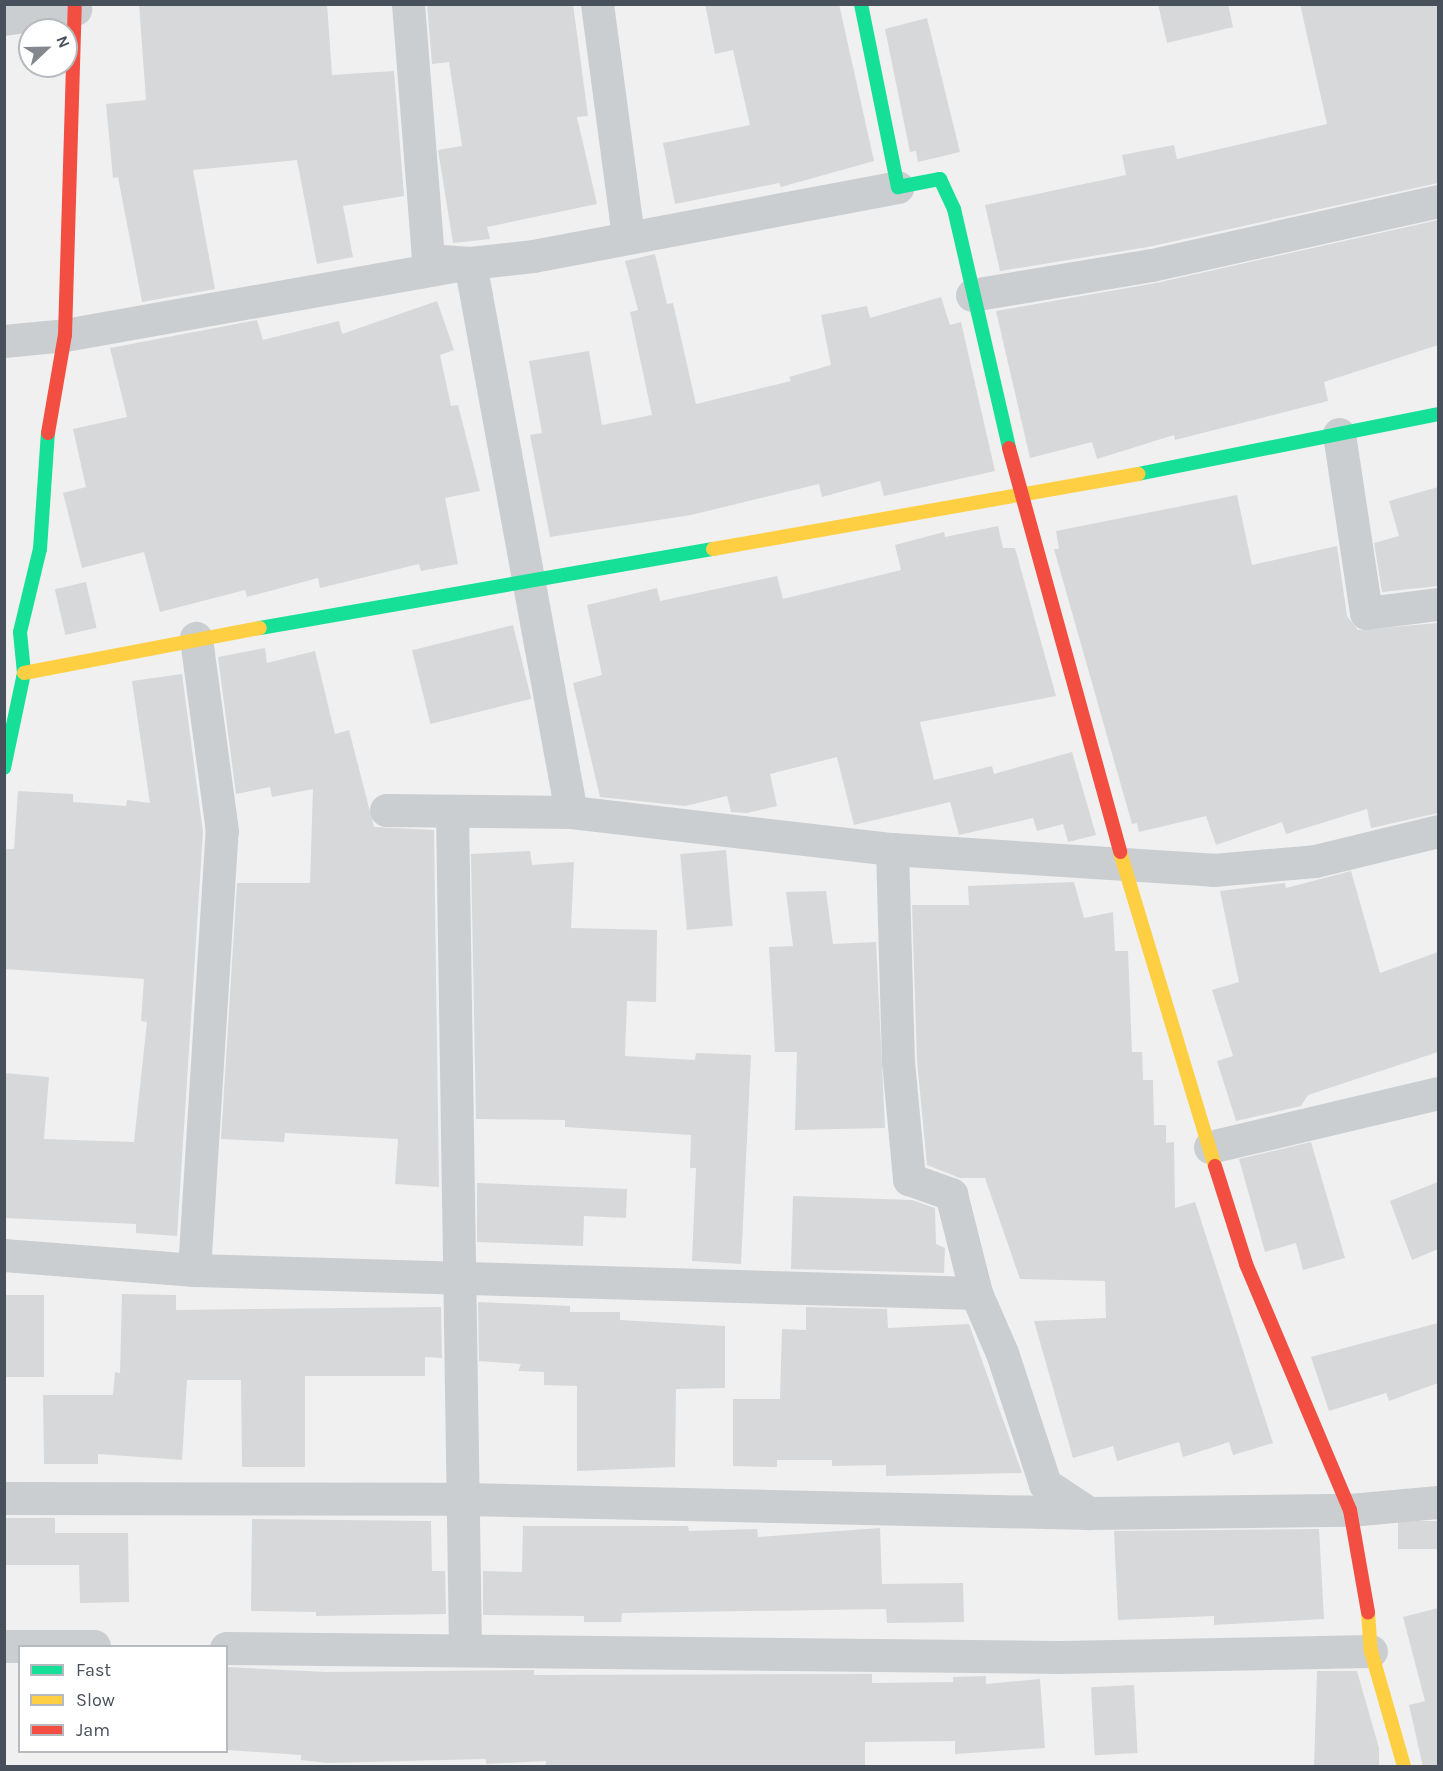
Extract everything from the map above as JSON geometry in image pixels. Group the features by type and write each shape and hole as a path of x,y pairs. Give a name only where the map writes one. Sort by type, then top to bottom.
{"street":[{"path":"408,4 428,260 470,263"},
{"path":"597,4 628,237"},
{"path":"861,4 898,187"},
{"path":"4,19 75,7 64,335 43,462 40,549 12,632 24,673 4,768"},
{"path":"4,341 64,335 470,263 533,256 940,178 954,209 1020,498 1168,1021 1246,1263 1350,1510 1366,1592 1371,1651 1404,1767"},
{"path":"972,295 1152,265 1438,201"},
{"path":"470,263 532,578 571,812"},
{"path":"24,673 196,638 532,578 1020,498 1438,414"},
{"path":"1339,434 1366,613 1438,604"},
{"path":"194,1270 222,831 196,638"},
{"path":"386,810 571,812 892,849 1213,870 1315,861 1438,831"},
{"path":"452,811 457,1279 465,1650"},
{"path":"892,849 898,1062 909,1179 951,1194 976,1293 1002,1353 1045,1484 1089,1512"},
{"path":"1210,1147 1438,1093"},
{"path":"4,1256 194,1270 976,1293"},
{"path":"4,1498 463,1499 1089,1512 1350,1510 1438,1502"},
{"path":"228,1648 1060,1657 1371,1651"}],"building":[{"path":"139,4 327,4 332,75 394,71 404,196 343,206 353,257 317,264 297,160 193,170 215,289 142,302 118,177 113,178 106,104 146,100"},
{"path":"427,4 573,4 588,116 577,117 597,204 487,227 490,239 453,243 438,150 462,146 449,62 432,64"},
{"path":"705,4 839,4 874,161 781,187 779,183 675,204 663,143 750,125 733,50 715,54"},
{"path":"1158,4 1228,4 1233,27 1167,43"},
{"path":"1300,4 1438,4 1438,183 1148,247 1000,271 985,205 1126,175 1122,155 1174,145 1177,159 1327,124"},
{"path":"927,18 960,152 918,162 916,151 910,152 885,29"},
{"path":"1438,220 1438,345 1324,382 1328,401 1175,440 1174,435 1097,459 1092,442 1030,458 996,311 1156,283"},
{"path":"655,254 667,304 673,303 696,404 791,381 789,377 831,365 821,315 867,306 870,318 941,297 950,325 961,322 995,471 884,496 880,481 822,497 819,484 691,515 550,537 530,435 542,433 529,361 589,351 602,425 652,415 630,312 638,310 625,261"},
{"path":"437,301 454,350 440,355 451,406 458,405 480,491 445,498 458,564 421,571 419,564 320,588 318,578 247,597 245,590 160,612 144,552 82,568 63,493 86,487 73,429 127,417 110,348 257,320 263,340 339,321 342,334"},
{"path":"1438,487 1438,586 1382,592 1374,543 1399,536 1389,501"},
{"path":"1237,495 1252,565 1337,546 1347,616 1358,630 1438,623 1438,813 1371,828 1367,809 1286,834 1282,822 1216,845 1206,816 1139,832 1137,823 1132,824 1054,549 1059,549 1056,531"},
{"path":"998,526 1003,548 1015,548 1056,696 920,722 934,780 992,766 994,774 1072,752 1096,835 1068,842 1063,824 1037,831 1033,818 959,835 950,802 854,825 837,757 770,774 777,806 747,813 731,812 727,796 685,806 600,797 573,683 602,675 587,605 657,588 660,601 777,576 783,599 901,570 895,545 944,532 945,537"},
{"path":"86,582 97,628 65,635 55,589"},
{"path":"513,625 531,699 430,724 412,650"},
{"path":"265,648 267,663 315,651 335,734 349,730 374,827 434,830 439,1187 395,1184 398,1139 285,1133 284,1142 221,1139 237,883 310,883 313,789 272,797 270,787 236,794 218,657"},
{"path":"182,674 203,832 177,1236 136,1233 136,1224 4,1218 4,1073 49,1077 44,1139 134,1142 147,1022 141,1021 144,979 4,969 4,849 14,849 18,791 73,794 73,802 126,806 127,800 150,803 132,681"},
{"path":"726,850 733,926 687,930 680,854"},
{"path":"530,851 532,865 574,862 571,928 657,930 656,1002 627,1001 625,1056 695,1060 696,1053 751,1055 741,1264 692,1261 696,1168 690,1168 691,1135 565,1127 565,1120 476,1119 471,854"},
{"path":"1351,871 1380,973 1438,952 1438,1052 1308,1095 1301,1106 1236,1121 1217,1061 1233,1056 1212,990 1239,982 1220,891 1285,883 1286,888"},
{"path":"1074,882 1084,918 1113,912 1115,951 1128,951 1132,1052 1142,1052 1143,1080 1153,1080 1154,1125 1166,1125 1166,1143 1174,1142 1175,1208 1195,1202 1273,1443 1233,1455 1229,1442 1183,1457 1179,1442 1117,1461 1113,1446 1073,1458 1034,1321 1106,1318 1105,1281 1020,1279 985,1178 960,1178 927,1165 917,1061 912,905 969,905 968,886"},
{"path":"826,891 833,944 876,942 885,1128 795,1130 797,1052 775,1052 769,947 793,946 786,892"},
{"path":"1311,1142 1345,1258 1303,1270 1296,1243 1265,1252 1239,1159"},
{"path":"1438,1182 1438,1249 1412,1260 1390,1201"},
{"path":"477,1183 627,1189 626,1218 584,1216 583,1246 477,1242"},
{"path":"793,1196 912,1200 935,1208 936,1244 945,1248 944,1273 791,1269"},
{"path":"122,1294 176,1295 176,1310 441,1307 442,1358 425,1357 425,1376 305,1376 305,1467 242,1467 241,1380 187,1380 182,1460 98,1454 98,1464 44,1464 43,1395 113,1395 115,1372 120,1373"},
{"path":"4,1295 44,1295 44,1377 4,1377"},
{"path":"478,1302 570,1306 570,1312 620,1312 620,1320 725,1326 725,1388 676,1389 675,1467 577,1471 577,1386 544,1385 544,1372 518,1371 521,1364 479,1361"},
{"path":"806,1307 887,1309 888,1328 969,1324 1022,1473 886,1476 886,1465 832,1466 832,1460 777,1460 777,1467 733,1466 733,1399 780,1399 782,1329 806,1330"},
{"path":"1438,1323 1438,1383 1389,1401 1386,1393 1329,1411 1311,1357"},
{"path":"4,1518 55,1518 55,1533 128,1533 129,1602 80,1603 79,1565 4,1565"},
{"path":"252,1519 431,1521 432,1571 445,1571 446,1614 316,1616 316,1612 251,1611"},
{"path":"1398,1521 1438,1521 1438,1549 1398,1549"},
{"path":"523,1526 688,1526 689,1531 757,1529 758,1537 880,1528 882,1584 963,1583 964,1622 887,1623 886,1609 622,1613 621,1622 584,1622 584,1616 483,1615 483,1571 522,1572"},
{"path":"1319,1529 1324,1619 1214,1625 1214,1616 1118,1620 1114,1531"},
{"path":"1438,1608 1438,1767 1423,1767 1409,1705 1425,1701 1403,1617"},
{"path":"228,1667 327,1672 534,1670 534,1675 872,1674 872,1683 953,1682 953,1677 986,1676 986,1684 1040,1679 1045,1748 955,1754 955,1741 865,1742 865,1767 546,1767 546,1761 486,1764 486,1759 327,1763 301,1760 301,1755 228,1750"},
{"path":"1317,1671 1357,1671 1379,1748 1379,1767 1314,1767"},
{"path":"1134,1685 1138,1753 1095,1755 1091,1687"}],"traffic: fast":[{"path":"861,4 898,187 940,179 954,209 1009,448"},
{"path":"1138,474 1438,414"},
{"path":"4,768 24,673 20,632 40,549 48,433"},
{"path":"260,628 713,549"}],"traffic: slow":[{"path":"713,549 1138,474"},
{"path":"24,673 260,628"},
{"path":"1120,852 1215,1166"},
{"path":"1368,1612 1371,1651 1404,1766"}],"traffic: jam":[{"path":"48,433 65,335 75,4"},
{"path":"1009,448 1120,852"},
{"path":"1215,1166 1246,1264 1350,1510 1368,1612"}]}
